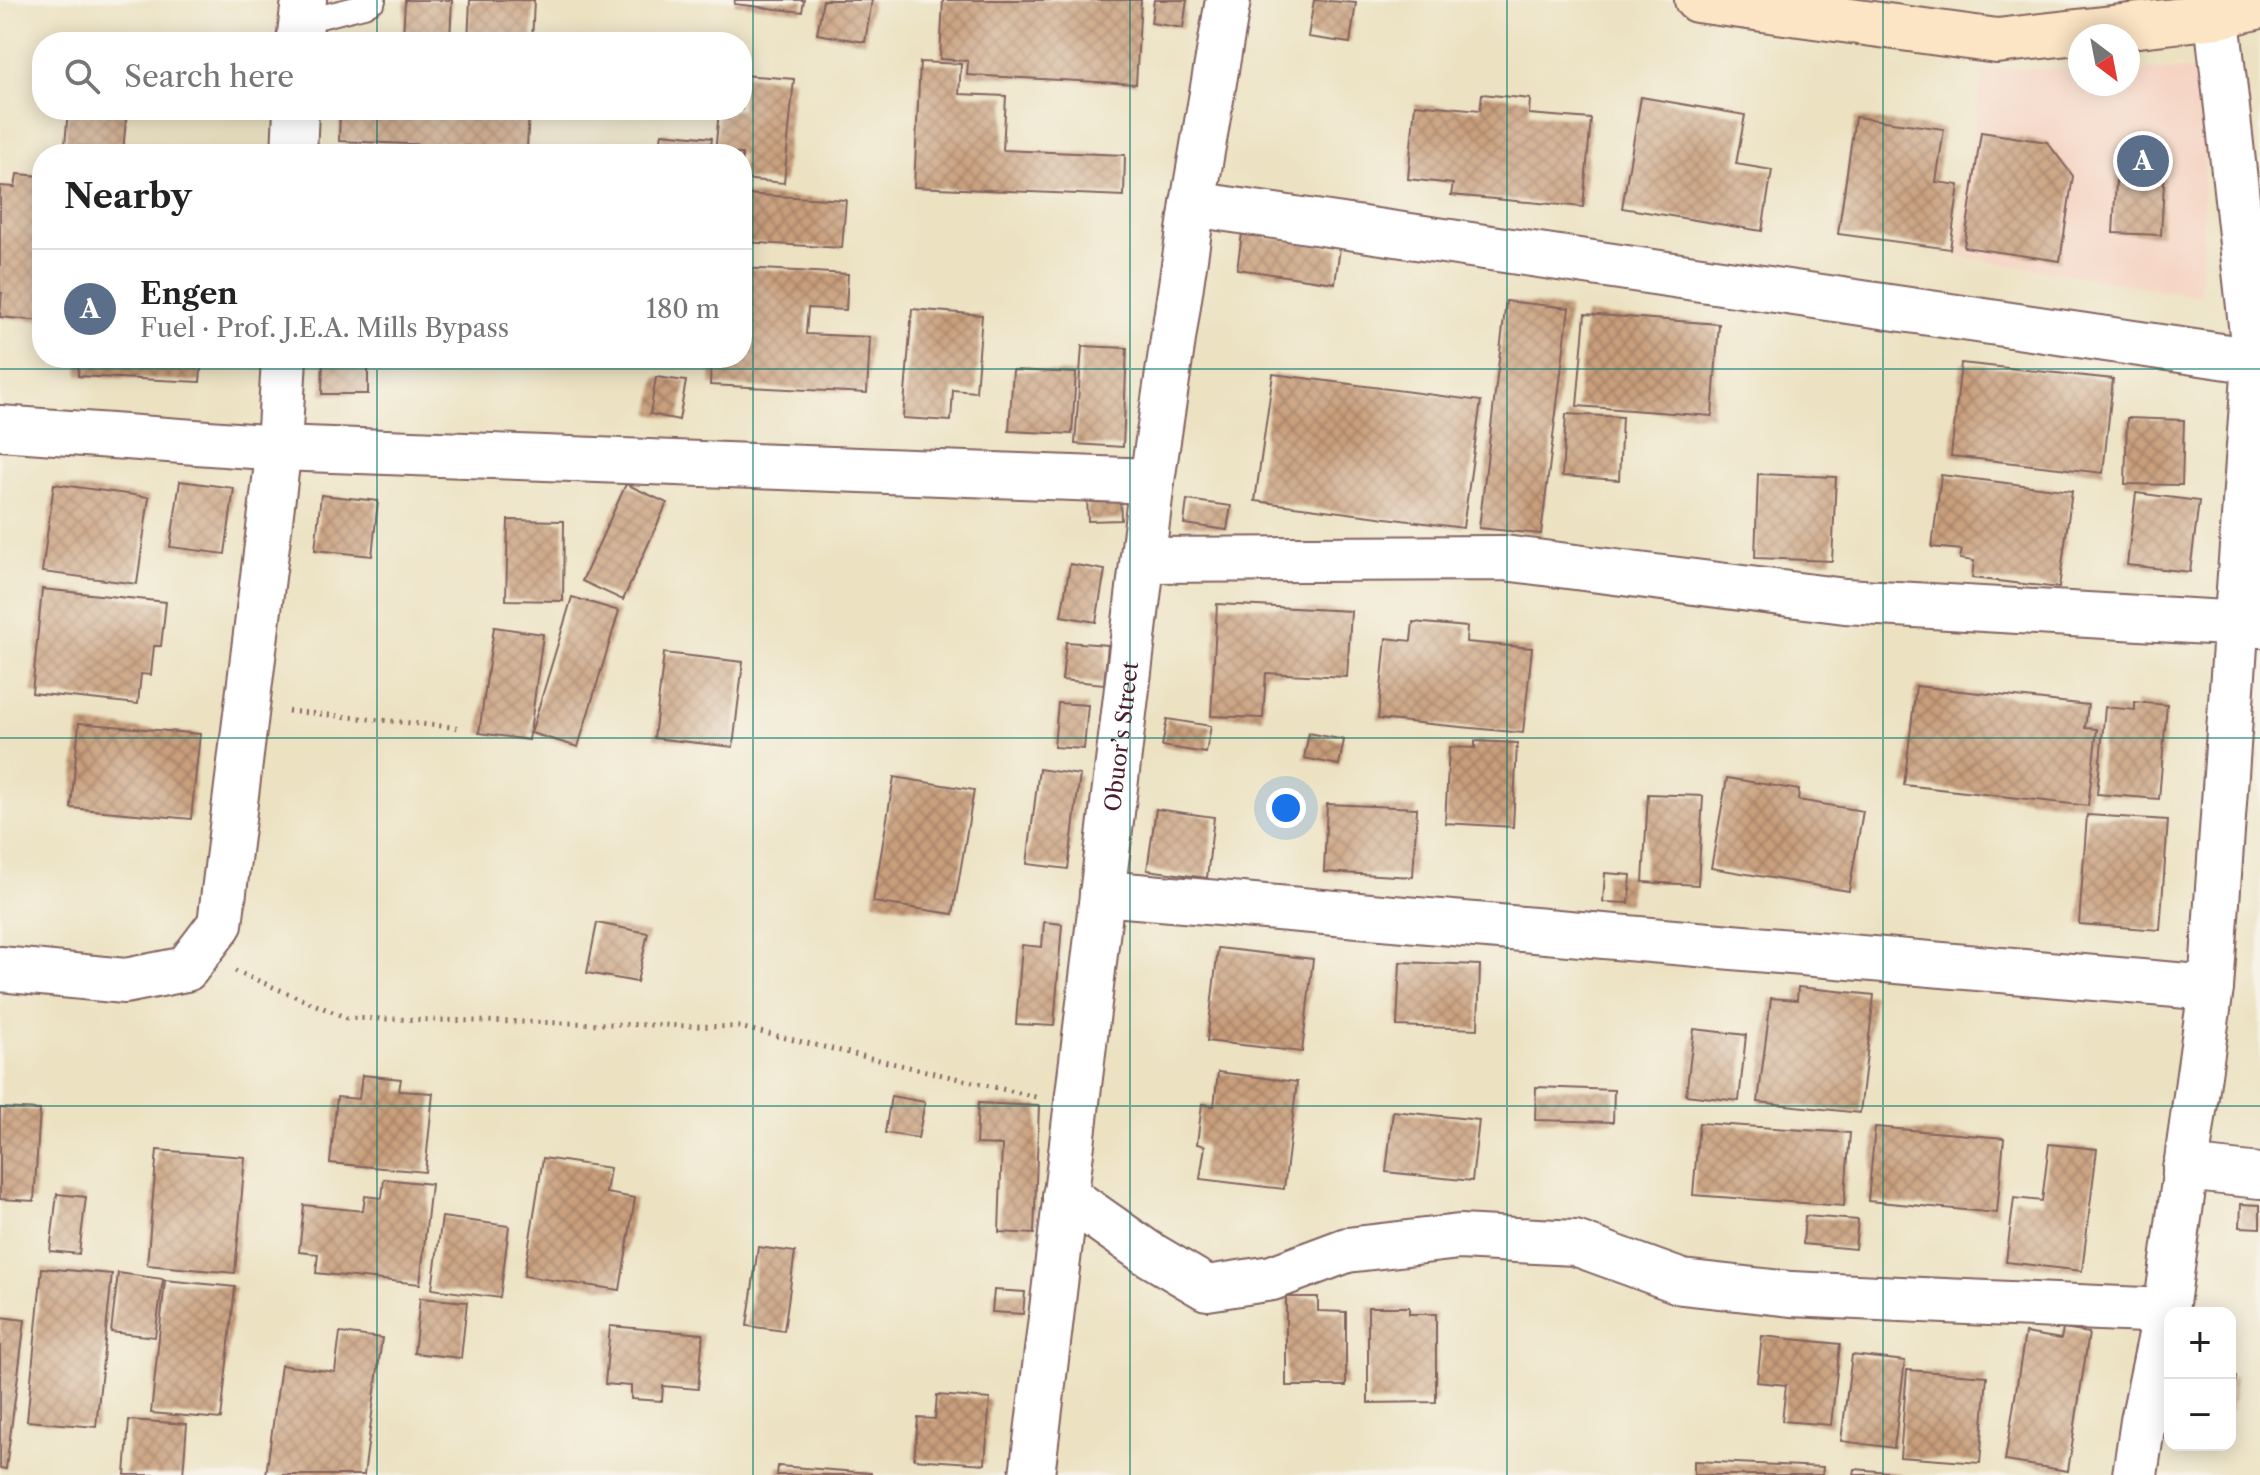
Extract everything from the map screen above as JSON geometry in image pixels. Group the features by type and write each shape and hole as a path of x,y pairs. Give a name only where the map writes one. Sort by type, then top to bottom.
{"street":[{"name":"Obuor’s Street","path":"1032,1475 1152,481 1193,204 1228,0"},
{"path":"1697,0 1997,41 2217,8 2260,6"},
{"path":"2167,1307 2211,988 2249,624 2255,361 2217,8"},
{"path":"294,144 296,120"},
{"path":"1193,204 2255,361"},
{"path":"0,969 125,981 186,969 220,924 279,448 283,368"},
{"path":"0,428 279,448 1152,481"},
{"path":"1143,560 1504,558 1845,601 2249,624"},
{"path":"1102,893 2211,988"},
{"path":"2185,1168 2260,1176"},
{"path":"1065,1195 1146,1252 1207,1288 1272,1278 1347,1250 1459,1237 1575,1243 1682,1282 1775,1292 2164,1311"},
{"path":"2135,1475 2164,1321"}],"lane":[{"path":"301,21 364,6 374,0"}],"path":[{"path":"247,707 462,728"},
{"path":"197,955 347,1018 739,1027 1076,1106"}],"shaded area":[{"path":"1983,69 2068,69 2068,96 2140,96 2140,70 2208,70 2200,296 1957,256"}],"building":[{"path":"405,0 452,0 450,32 403,32"},
{"path":"470,0 534,0 532,32 468,32"},
{"path":"735,0 804,0 802,12 734,4"},
{"path":"823,0 872,0 865,42 817,34"},
{"path":"943,0 1141,0 1136,84 967,75 968,61 940,59"},
{"path":"1154,0 1187,0 1183,28 1151,23"},
{"path":"1314,0 1356,3 1350,43 1308,37"},
{"path":"920,62 961,64 959,94 1006,96 1003,150 1125,155 1124,196 914,187"},
{"path":"752,76 794,79 784,183 752,180 752,144 716,144 718,120 752,120"},
{"path":"1482,94 1530,99 1529,114 1591,119 1583,207 1451,195 1453,184 1408,179 1415,104 1480,110"},
{"path":"1641,97 1745,115 1736,164 1772,170 1762,231 1622,208"},
{"path":"1855,117 1944,129 1936,182 1959,185 1950,249 1838,234"},
{"path":"67,120 126,120 124,144 65,144"},
{"path":"340,120 528,120 527,144 339,141"},
{"path":"1981,132 2047,142 2073,176 2060,261 1964,247"},
{"path":"662,133 712,138 711,144 660,144"},
{"path":"2118,146 2166,148 2161,235 2113,233"},
{"path":"17,174 32,175 32,320 0,317 0,186 15,187"},
{"path":"752,195 846,200 842,248 752,243"},
{"path":"1242,234 1340,248 1335,283 1237,269"},
{"path":"752,269 848,274 846,310 808,308 806,334 870,337 867,393 710,385 711,368 752,368"},
{"path":"1506,301 1569,308 1541,534 1479,528"},
{"path":"912,309 982,315 976,392 953,390 951,421 903,418"},
{"path":"1585,314 1719,324 1712,416 1577,406"},
{"path":"1082,346 1127,348 1123,447 1075,444"},
{"path":"1961,363 2113,379 2103,473 1951,456"},
{"path":"78,368 201,368 200,382 78,376"},
{"path":"323,368 368,368 368,394 322,394"},
{"path":"1013,370 1076,373 1072,434 1009,431"},
{"path":"1273,374 1481,401 1463,528 1255,501"},
{"path":"656,377 686,381 679,420 650,414"},
{"path":"1566,414 1622,417 1619,480 1562,476"},
{"path":"2127,418 2184,420 2182,485 2125,484"},
{"path":"1758,474 1836,477 1832,561 1755,558"},
{"path":"1941,475 2072,491 2059,588 1972,578 1974,561 1960,559 1962,550 1932,547"},
{"path":"180,481 234,488 225,554 170,547"},
{"path":"54,484 149,497 137,584 42,572"},
{"path":"626,484 667,503 623,600 582,581"},
{"path":"2136,493 2199,501 2190,572 2127,565"},
{"path":"321,495 378,501 372,556 315,550"},
{"path":"1120,496 1121,520 1088,521 1087,497"},
{"path":"1187,500 1231,506 1227,530 1184,524"},
{"path":"508,520 564,521 563,601 506,600"},
{"path":"1070,564 1105,570 1096,622 1061,616"},
{"path":"42,589 166,602 161,646 154,646 151,675 141,674 138,704 32,693"},
{"path":"572,597 619,611 578,747 531,733"},
{"path":"1217,604 1351,611 1347,677 1266,673 1263,718 1211,716"},
{"path":"1413,622 1467,627 1466,642 1532,648 1523,733 1378,719 1386,638 1411,641"},
{"path":"494,627 543,634 529,740 479,733"},
{"path":"1066,642 1108,645 1104,684 1062,680"},
{"path":"664,653 743,662 733,747 654,738"},
{"path":"1916,686 2088,705 2085,728 2097,729 2088,806 1904,785"},
{"path":"2135,702 2167,705 2159,799 2097,794 2105,707 2135,710"},
{"path":"1058,703 1088,705 1084,749 1054,747"},
{"path":"1167,719 1211,726 1206,753 1162,746"},
{"path":"79,723 200,734 191,819 71,808"},
{"path":"1309,733 1344,740 1339,765 1304,758"},
{"path":"1475,741 1517,743 1513,827 1445,823 1449,747 1475,748"},
{"path":"1039,769 1080,775 1068,869 1027,864"},
{"path":"894,777 974,790 953,914 873,902"},
{"path":"1727,778 1799,790 1798,800 1863,811 1849,891 1711,868"},
{"path":"1648,794 1703,796 1698,885 1643,882"},
{"path":"1327,804 1417,808 1413,877 1324,872"},
{"path":"1156,809 1214,817 1207,878 1147,870"},
{"path":"2087,815 2168,820 2160,930 2079,924"},
{"path":"1605,873 1631,875 1629,903 1603,902"},
{"path":"1044,922 1062,924 1054,1026 1016,1024 1022,945 1042,947"},
{"path":"597,923 648,933 637,982 587,973"},
{"path":"1218,948 1313,959 1302,1052 1207,1041"},
{"path":"1400,962 1480,965 1478,1029 1397,1026"},
{"path":"1798,987 1874,995 1860,1113 1758,1102 1771,998 1797,1000"},
{"path":"1694,1029 1746,1035 1739,1101 1686,1095"},
{"path":"1218,1072 1297,1082 1284,1189 1200,1179 1205,1146 1197,1144 1202,1104 1214,1106"},
{"path":"362,1075 401,1079 399,1091 433,1093 425,1172 330,1163 337,1097 359,1099"},
{"path":"1536,1087 1614,1090 1613,1122 1535,1120"},
{"path":"891,1096 925,1102 918,1138 885,1133"},
{"path":"978,1103 1039,1106 1034,1234 999,1232 1002,1145 976,1144"},
{"path":"0,1108 40,1110 34,1201 0,1199"},
{"path":"1393,1111 1479,1120 1472,1181 1386,1172"},
{"path":"1699,1123 1850,1133 1844,1206 1693,1195"},
{"path":"1875,1127 2004,1138 1997,1213 1868,1201"},
{"path":"2049,1144 2097,1149 2082,1271 2006,1262 2014,1198 2042,1201"},
{"path":"157,1150 245,1157 235,1273 147,1265"},
{"path":"543,1158 610,1168 606,1193 635,1198 620,1290 524,1276"},
{"path":"384,1179 431,1184 420,1284 316,1273 318,1254 299,1252 304,1205 363,1211 365,1196 382,1198"},
{"path":"57,1194 86,1197 79,1254 50,1251"},
{"path":"2241,1204 2260,1205 2260,1228 2240,1227"},
{"path":"1805,1216 1858,1220 1855,1249 1803,1244"},
{"path":"442,1217 509,1226 500,1298 432,1289"},
{"path":"758,1247 795,1252 784,1331 747,1326"},
{"path":"42,1268 112,1274 96,1427 27,1421"},
{"path":"118,1273 163,1279 155,1337 111,1332"},
{"path":"165,1280 235,1287 221,1419 151,1413"},
{"path":"994,1290 1025,1292 1023,1314 992,1312"},
{"path":"1286,1297 1318,1297 1318,1311 1346,1312 1346,1386 1286,1386"},
{"path":"420,1298 467,1302 461,1358 414,1353"},
{"path":"1368,1307 1409,1307 1409,1314 1436,1314 1436,1402 1368,1403"},
{"path":"0,1317 25,1320 6,1469 0,1468"},
{"path":"610,1326 703,1334 698,1389 663,1386 662,1401 631,1399 631,1386 605,1384"},
{"path":"2063,1329 2089,1333 2068,1471 2005,1461 2025,1333 2061,1339"},
{"path":"340,1333 382,1338 364,1475 266,1475 281,1365 335,1372"},
{"path":"1762,1336 1840,1344 1831,1425 1782,1421 1786,1385 1757,1382"},
{"path":"1852,1355 1905,1361 1894,1448 1841,1441"},
{"path":"1907,1370 1987,1376 1980,1463 1900,1457"},
{"path":"937,1395 990,1399 985,1464 914,1459 918,1418 935,1419"},
{"path":"129,1420 187,1424 183,1475 125,1475"},
{"path":"1694,1461 1823,1467 1822,1475 1694,1475"},
{"path":"778,1466 871,1473 871,1475 777,1475"},
{"path":"1855,1469 1899,1473 1899,1475 1854,1475"}],"place":[{"name":"Engen","path":"2143,161"}]}
